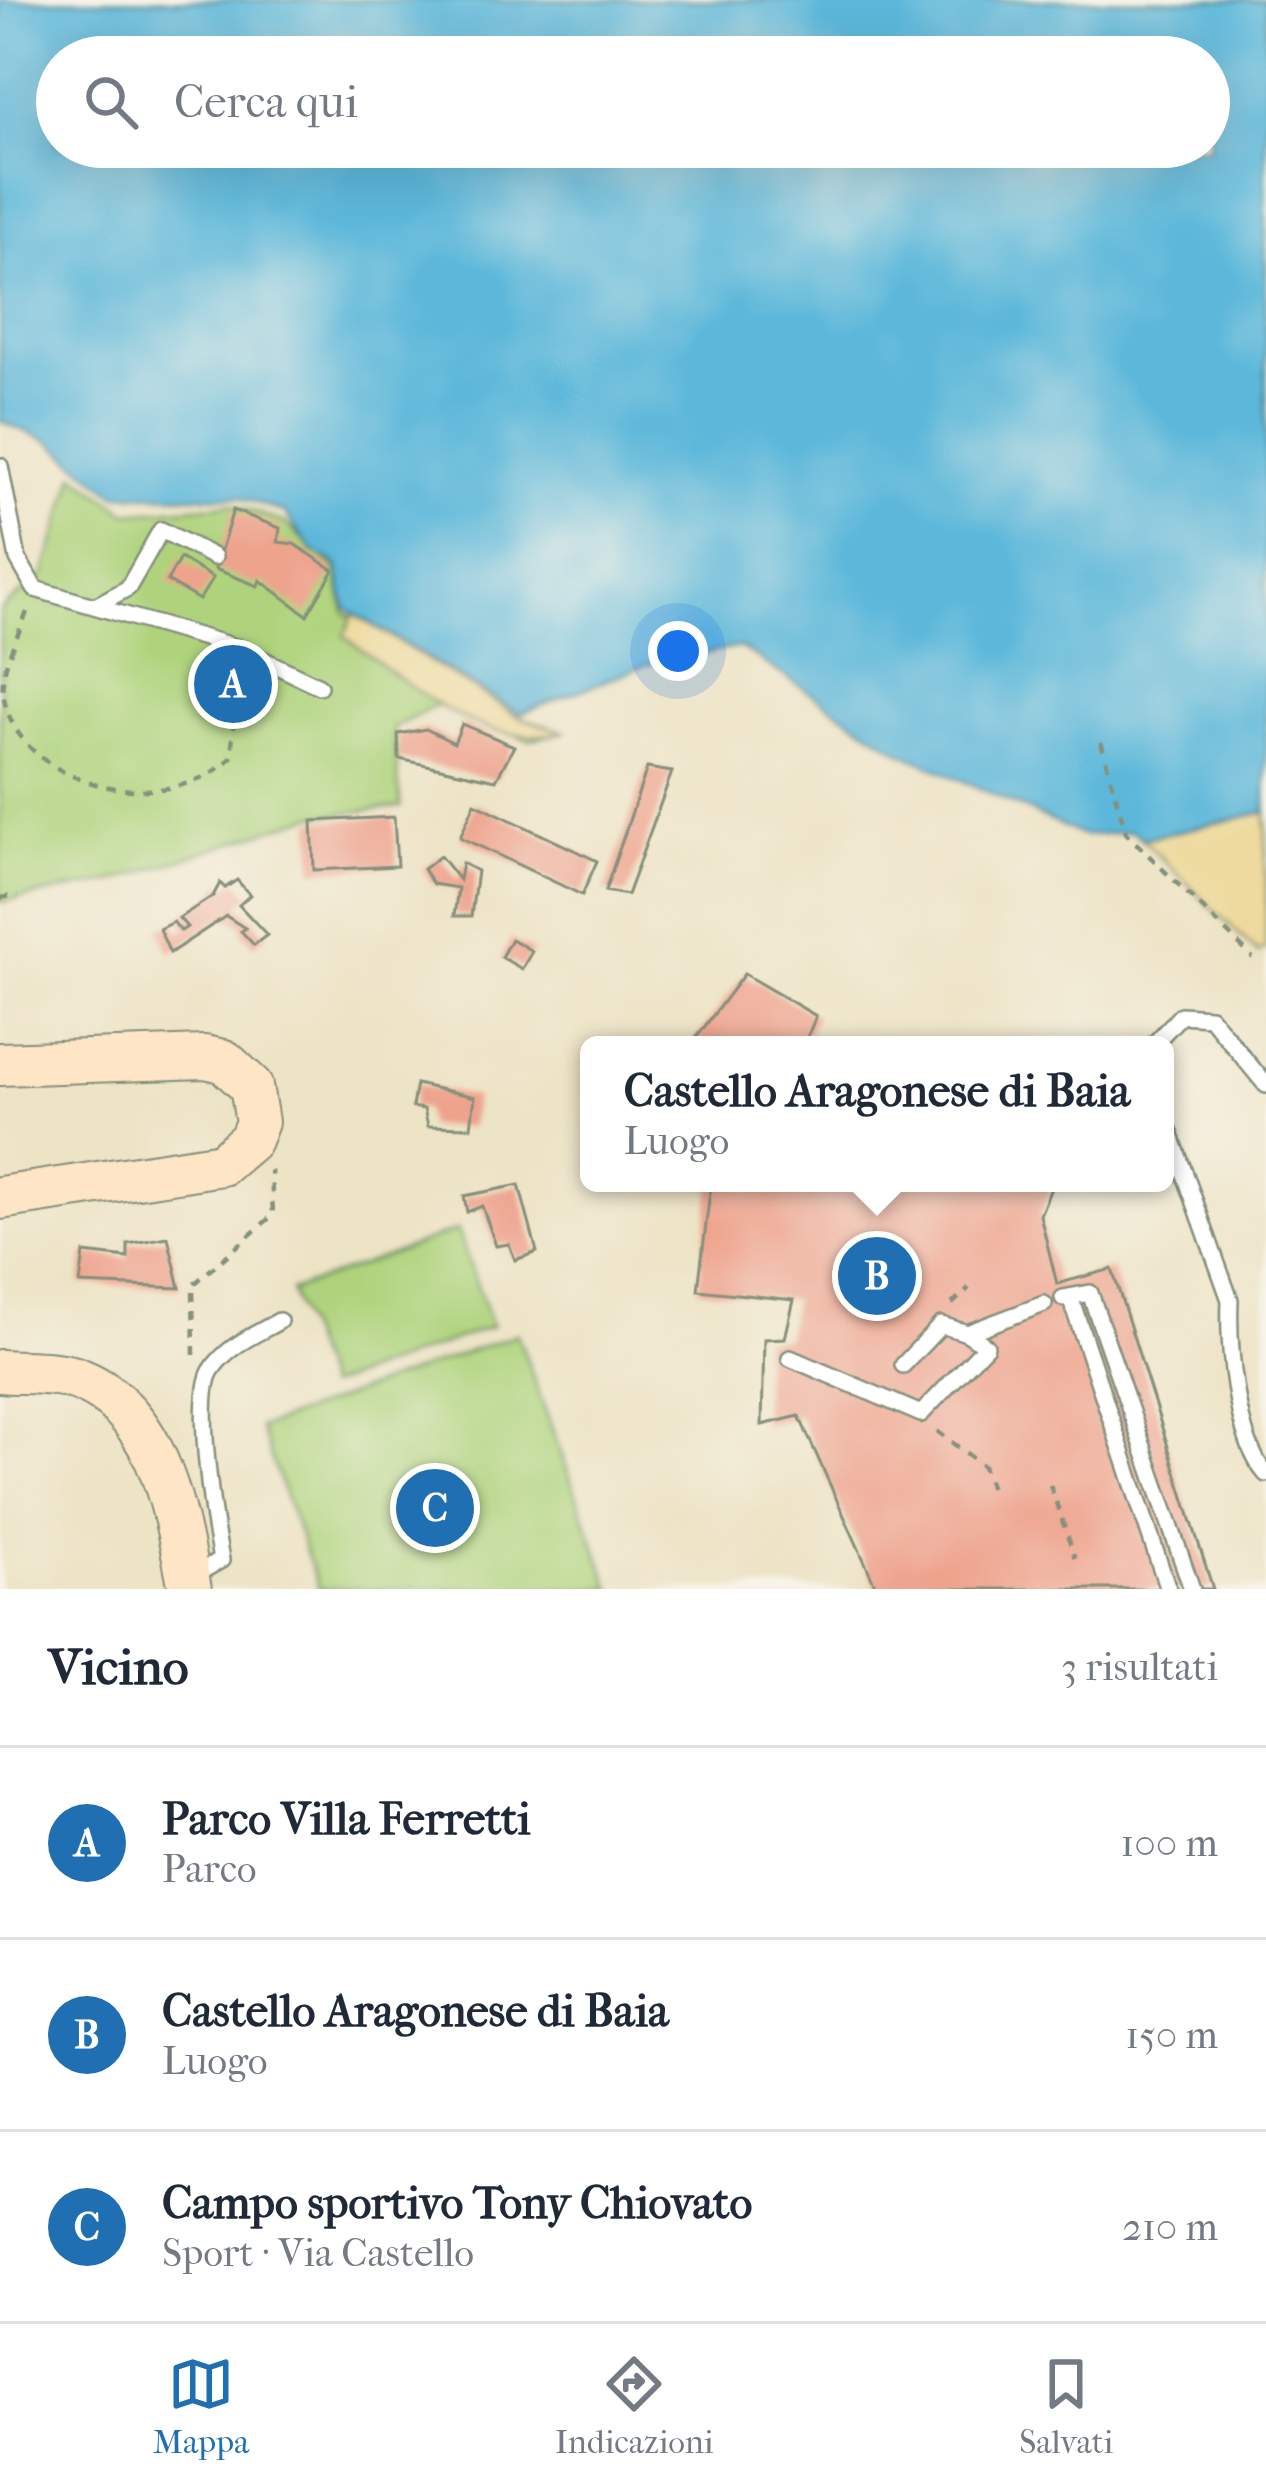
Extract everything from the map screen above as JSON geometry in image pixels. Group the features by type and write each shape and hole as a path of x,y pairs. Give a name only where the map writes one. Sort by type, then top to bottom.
{"main road":[{"path":"0,1064 206,1057 224,1061 251,1086 257,1122 250,1140 223,1164 0,1198"},
{"path":"0,1371 74,1378 129,1413 170,1491 189,1584"}],"lane":[{"path":"0,466 18,559 35,590 239,648 320,686"},
{"path":"95,606 128,589 161,530 214,557"},
{"path":"1161,1036 1181,1015 1210,1017 1266,1084"},
{"path":"1174,1144 1230,1300 1229,1329 1249,1455 1266,1474"},
{"path":"1168,1589 1067,1297 1090,1293 1192,1589"},
{"path":"967,1333 1044,1304"},
{"path":"189,1584 221,1560 206,1489 206,1384 231,1348 279,1321"},
{"path":"790,1358 921,1414 986,1346 967,1333 941,1325 903,1365"}],"path":[{"path":"35,590 5,675 8,712 36,749 58,767 112,790 191,781 231,758 239,648"},
{"path":"1101,742 1126,833 1253,958"},
{"path":"0,898 18,895"},
{"path":"195,1367 193,1285 273,1215 271,1166 250,1140"},
{"path":"921,1414 949,1444 983,1466 993,1495"},
{"path":"1050,1484 1075,1558"}],"green space":[{"path":"75,475 128,513 231,504 285,523 336,568 345,613 516,716 564,732 529,740 437,705 393,728 401,807 311,816 116,881 0,902 0,610 44,575"},
{"path":"457,1230 492,1326 327,1387 291,1291"},
{"path":"517,1334 611,1589 319,1589 260,1428"}],"sand":[{"path":"354,614 516,716 564,732 533,736 503,732 446,710 344,636"},
{"path":"1266,812 1266,948 1258,953 1142,839"}],"water":[{"path":"0,0 1266,0 1266,812 1142,839 1133,831 1083,836 903,753 740,647 645,665 520,714 346,608 337,565 312,550 285,513 240,497 116,494 49,441 0,421"}],"building":[{"path":"233,510 280,528 278,542 294,544 334,570 307,615 260,580 258,586 215,569"},
{"path":"180,558 213,578 199,600 167,581"},
{"path":"462,724 514,746 496,780 399,759 398,734 426,729 454,743"},
{"path":"647,768 672,772 627,895 605,891"},
{"path":"475,803 597,861 582,895 460,837"},
{"path":"394,817 397,866 314,870 312,821"},
{"path":"440,856 459,880 462,863 477,871 471,916 454,916 458,888 433,884 423,869"},
{"path":"237,880 250,895 239,905 267,935 254,945 241,931 245,928 226,916 170,953 159,929 173,922 181,931 187,927 179,918 213,896 220,883 225,888"},
{"path":"511,939 532,951 522,969 501,957"},
{"path":"744,974 816,1016 808,1036 698,1036"},
{"path":"416,1084 475,1097 471,1127 428,1126 424,1109 412,1107"},
{"path":"519,1185 537,1252 515,1260 509,1244 496,1246 482,1206 467,1212 464,1196"},
{"path":"710,1192 1049,1192 1040,1215 1057,1284 1112,1269 1213,1589 877,1589 799,1416 762,1425 764,1339 785,1338 794,1300 698,1290"},
{"path":"168,1237 180,1288 80,1284 84,1253 128,1258 128,1244"}],"place":[{"name":"Parco Villa Ferretti","path":"233,684"},
{"name":"Castello Aragonese di Baia","path":"877,1276"},
{"name":"Campo sportivo Tony Chiovato","path":"435,1508"}]}
